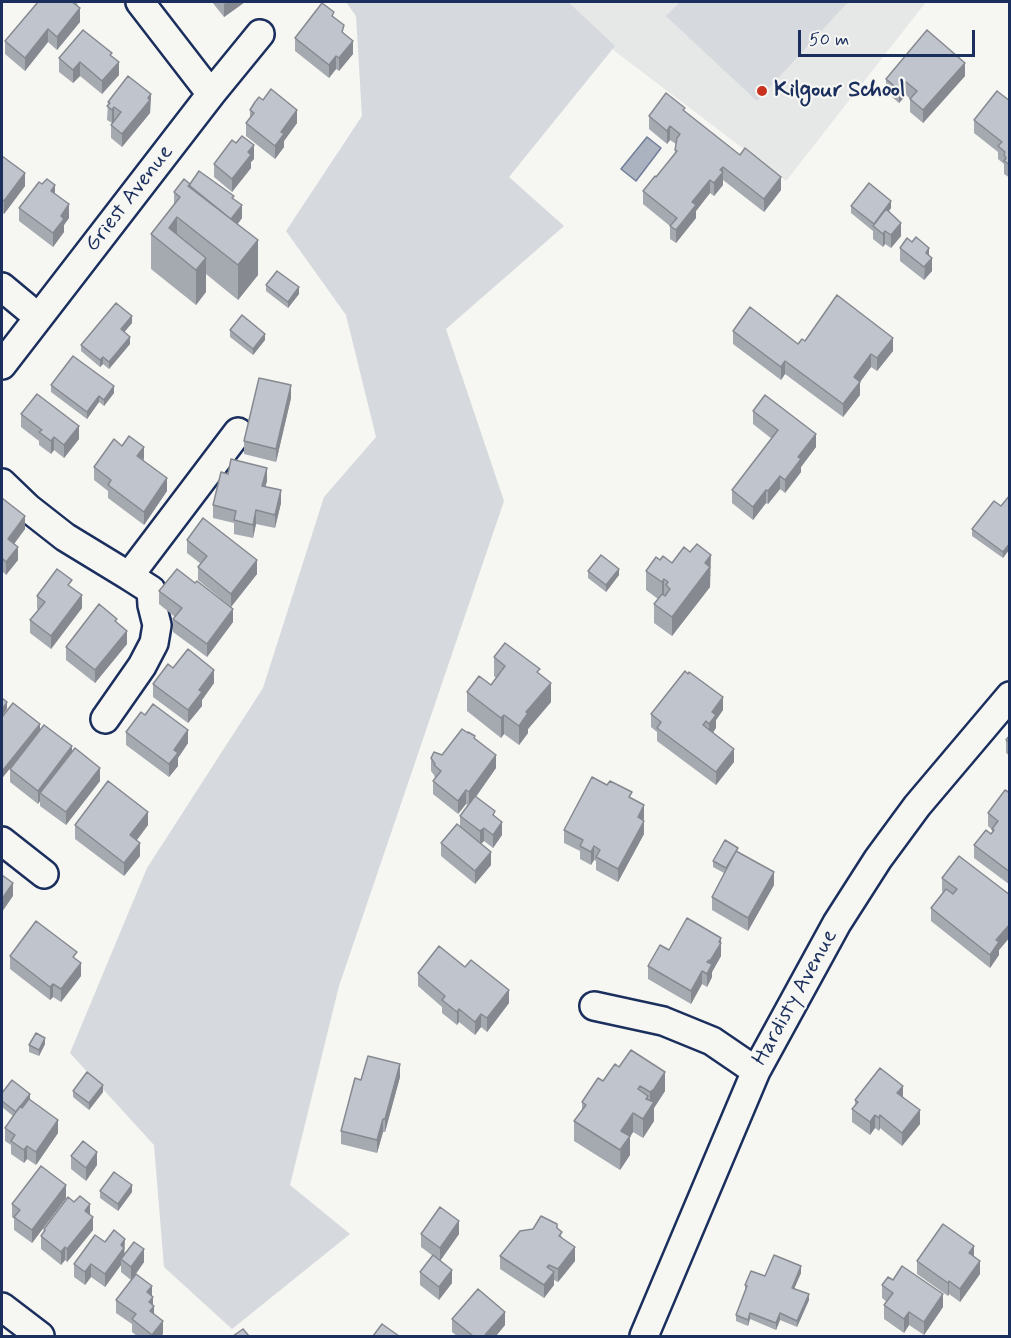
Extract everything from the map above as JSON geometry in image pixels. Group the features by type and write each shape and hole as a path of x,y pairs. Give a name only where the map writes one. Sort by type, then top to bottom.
{"street":[{"path":"140,2 211,94"},
{"name":"Griest Avenue","path":"2,365 260,34"},
{"path":"2,287 38,316"},
{"path":"129,576 238,432"},
{"path":"2,483 28,508 65,537 151,590 157,625 154,643 142,666 105,719"},
{"name":"Hardisty Avenue","path":"644,1336 756,1071 837,923 878,859 917,806 1010,696"},
{"path":"2,841 44,874"},
{"path":"594,1006 663,1021 712,1041 756,1071"},
{"path":"2,1307 40,1336"}],"shaded area":[{"path":"346,2 568,2 615,46 509,177 564,226 446,329 504,501 339,986 290,1185 350,1234 232,1329 164,1267 154,1145 70,1053 147,868 263,688 324,497 376,437 346,315 286,231 362,116 356,16"},
{"name":"Kilgour School","path":"550,2 926,2 786,181"},
{"path":"680,2 848,2 757,101 666,16"},
{"path":"647,137 661,148 636,181 621,169"}],"building":[{"path":"38,2 72,2 80,8 57,37 48,29 25,58 5,41"},
{"path":"322,3 334,12 332,16 344,25 342,32 353,41 339,58 336,56 329,65 295,38"},
{"path":"83,30 112,53 110,55 119,62 102,81 80,62 73,70 59,58"},
{"path":"927,30 965,63 923,110 910,99 917,91 906,82 899,90 886,79"},
{"path":"128,76 151,94 148,98 150,100 122,134 111,125 121,112 114,107 112,110 107,106"},
{"path":"271,89 297,110 281,132 284,134 275,146 246,123 254,113 250,110 255,102 259,97 263,100"},
{"path":"997,91 1010,101 1010,165 1004,161 1005,152 998,146 1002,142 974,120"},
{"path":"666,93 685,108 683,110 740,155 745,148 781,177 764,199 723,167 720,170 723,172 714,183 710,180 692,202 696,205 676,230 670,226 677,218 643,191 677,151 675,150 677,138 680,134 670,126 667,131 649,116"},
{"path":"242,136 254,145 248,152 251,155 232,179 214,164 232,140 236,143"},
{"path":"2,156 25,173 4,201 2,199"},
{"path":"199,171 234,196 232,198 242,205 231,219 190,186"},
{"path":"47,179 55,185 51,191 69,204 61,216 64,219 53,233 19,208 39,182 42,184"},
{"path":"184,179 190,184 188,186 258,240 238,265 177,217 169,228 206,258 196,270 151,234 180,197 174,192"},
{"path":"869,183 891,201 874,224 851,206"},
{"path":"886,209 901,223 891,235 885,231 883,234 873,226"},
{"path":"916,237 929,248 926,253 932,258 924,267 900,248 907,238 912,242"},
{"path":"277,271 299,287 288,302 266,285"},
{"path":"837,295 893,338 877,358 871,354 854,377 860,382 843,404 785,361 781,367 733,331 750,307 798,344 802,339 805,341"},
{"path":"116,303 132,316 121,329 130,337 109,362 103,357 100,360 81,345"},
{"path":"242,315 265,334 253,349 230,330"},
{"path":"73,356 114,386 104,400 99,396 87,412 51,385"},
{"path":"259,378 291,385 276,449 244,441"},
{"path":"37,394 79,426 64,445 54,437 51,441 39,432 42,430 21,414"},
{"path":"765,395 816,434 798,457 801,459 785,480 780,476 753,507 732,490 778,430 753,411"},
{"path":"129,436 144,447 137,456 167,478 144,512 108,485 111,480 94,467 114,439 122,446"},
{"path":"231,459 267,468 262,486 281,490 275,515 256,510 253,525 234,520 236,511 213,505 221,472 228,474"},
{"path":"1010,495 1010,543 1003,552 972,529 994,501 1001,506"},
{"path":"2,498 25,516 8,539 18,547 6,562 2,558"},
{"path":"203,518 257,560 231,594 198,567 207,556 187,540"},
{"path":"697,544 711,555 705,563 710,567 672,617 654,604 662,594 665,596 670,589 666,585 668,582 664,579 662,582 646,571 656,557 660,560 663,556 672,563 684,547 690,552"},
{"path":"601,555 619,569 606,585 588,571"},
{"path":"57,569 72,580 68,585 82,595 51,636 30,620 45,602 37,596"},
{"path":"177,569 195,583 197,581 233,609 207,644 173,619 182,608 159,591"},
{"path":"99,604 127,631 95,670 66,647"},
{"path":"505,643 540,669 537,672 551,683 526,712 528,713 519,726 504,715 501,718 467,692 479,676 491,685 505,666 494,657"},
{"path":"188,649 214,670 199,690 202,692 188,710 153,684 168,664 173,668"},
{"path":"685,671 723,697 712,712 716,715 709,724 706,721 703,725 734,749 716,772 657,728 661,722 651,714"},
{"path":"2,698 7,702 2,710"},
{"path":"13,703 40,724 3,770 2,717"},
{"path":"153,704 188,730 174,750 178,753 169,764 126,732 141,712 145,715"},
{"path":"44,725 72,746 38,791 10,769"},
{"path":"462,729 475,736 474,738 496,755 469,792 466,790 458,801 433,781 441,771 434,765 431,758 434,752 442,755"},
{"path":"75,748 100,768 66,812 40,793"},
{"path":"592,777 607,785 610,781 632,792 629,797 644,805 638,817 644,821 618,869 596,857 600,850 594,846 591,852 580,846 583,840 564,830"},
{"path":"108,781 148,812 130,835 140,843 124,863 75,825"},
{"path":"1005,790 1010,793 1010,872 974,845 986,830 991,834 994,830 992,829 998,821 988,813"},
{"path":"475,796 495,811 493,815 502,822 493,835 484,828 480,831 460,816"},
{"path":"457,824 491,852 475,871 441,843"},
{"path":"725,840 738,848 726,868 713,861"},
{"path":"736,851 774,872 748,918 712,897"},
{"path":"959,856 1010,895 1010,924 996,940 999,942 990,955 931,908 946,889 953,894 957,889 942,878"},
{"path":"2,875 13,883 2,899"},
{"path":"687,918 721,938 719,942 721,943 710,961 707,962 712,964 707,974 702,971 691,991 648,966 660,945 669,950"},
{"path":"36,921 77,952 73,957 81,963 61,989 53,984 50,987 10,956"},
{"path":"439,946 465,967 471,960 509,990 487,1018 481,1014 475,1022 459,1009 457,1012 442,1000 445,996 418,973"},
{"path":"36,1033 45,1038 39,1050 29,1045"},
{"path":"631,1050 665,1072 650,1092 640,1086 638,1089 648,1096 646,1099 654,1102 643,1119 633,1113 621,1131 630,1136 620,1150 574,1121 586,1105 582,1102 598,1078 603,1081 615,1064 619,1067"},
{"path":"368,1056 400,1064 377,1140 341,1131 355,1078 361,1080"},
{"path":"880,1068 903,1086 897,1093 920,1110 902,1133 880,1115 879,1118 875,1115 870,1122 852,1109 858,1102 855,1100"},
{"path":"87,1072 103,1085 89,1103 73,1091"},
{"path":"12,1080 30,1094 16,1112 2,1101 2,1093"},
{"path":"29,1099 58,1120 36,1152 27,1146 24,1150 11,1141 15,1135 5,1128 20,1106 22,1108"},
{"path":"83,1141 97,1152 86,1168 71,1156"},
{"path":"41,1166 66,1185 32,1230 14,1217 20,1210 12,1204"},
{"path":"114,1172 132,1185 118,1204 100,1191"},
{"path":"80,1196 90,1204 85,1211 93,1217 67,1249 65,1247 61,1252 41,1236 68,1197 74,1202"},
{"path":"440,1207 459,1221 440,1248 421,1234"},
{"path":"541,1216 557,1224 557,1228 562,1232 559,1236 575,1247 558,1269 549,1265 547,1267 554,1272 544,1285 500,1256 520,1231 533,1229"},
{"path":"943,1224 974,1246 969,1253 980,1261 960,1289 917,1261"},
{"path":"114,1230 125,1239 121,1245 124,1248 105,1274 91,1264 85,1272 74,1264 95,1235 105,1242"},
{"path":"134,1242 144,1249 131,1267 121,1259"},
{"path":"433,1255 452,1270 439,1287 420,1272"},
{"path":"774,1255 801,1266 792,1288 809,1294 797,1321 780,1313 776,1323 750,1313 748,1320 736,1315 751,1271 765,1276"},
{"path":"902,1266 943,1294 924,1322 909,1312 904,1319 884,1305 893,1293 882,1285 888,1277 893,1280"},
{"path":"136,1274 152,1286 147,1292 153,1297 149,1302 154,1306 150,1311 163,1321 152,1335 132,1319 136,1314 116,1300"},
{"path":"478,1289 505,1312 484,1336 473,1336 452,1319"},
{"path":"382,1324 399,1336 373,1336"},
{"path":"243,1329 249,1336 233,1336"}],"place":[{"name":"Kilgour School","path":"762,91"}]}
